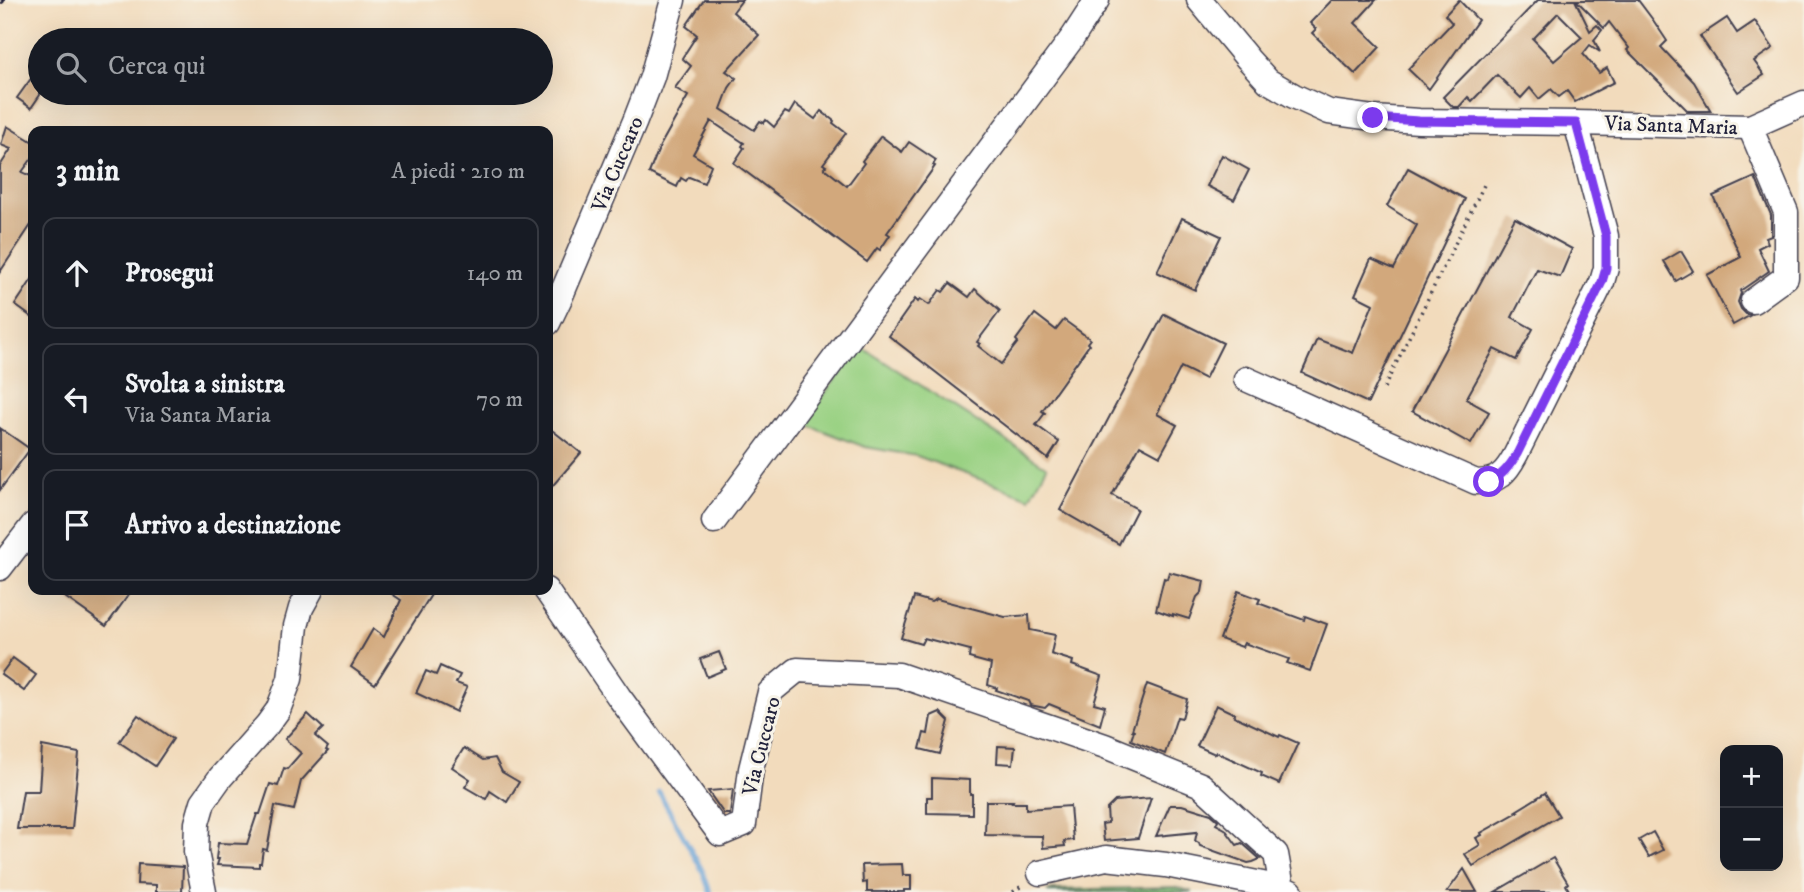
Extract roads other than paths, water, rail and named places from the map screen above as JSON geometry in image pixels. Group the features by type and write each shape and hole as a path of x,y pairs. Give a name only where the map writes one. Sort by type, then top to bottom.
{"street":[{"name":"Via Cuccaro","path":"553,313 652,77 673,0"},
{"path":"714,521 1073,37 1097,0"},
{"name":"Via Santa Maria","path":"1199,0 1268,81 1329,111 1419,121 1749,127 1804,103"},
{"path":"1245,379 1476,482 1489,482 1498,478 1517,454 1602,282 1606,268 1606,236 1576,123"},
{"path":"1749,127 1786,212 1786,278 1753,301"},
{"path":"0,568 28,532"},
{"path":"204,892 196,852 197,824 203,802 278,710 290,679 296,626 308,595"},
{"name":"Via Cuccaro","path":"549,595 619,697 720,834 744,824 751,769 770,692 797,670 899,676 1105,746 1201,785 1276,854 1286,890"},
{"path":"1040,873 1106,858 1166,865 1286,890"}],"waterway":[{"path":"659,792 703,872 710,892"}]}
